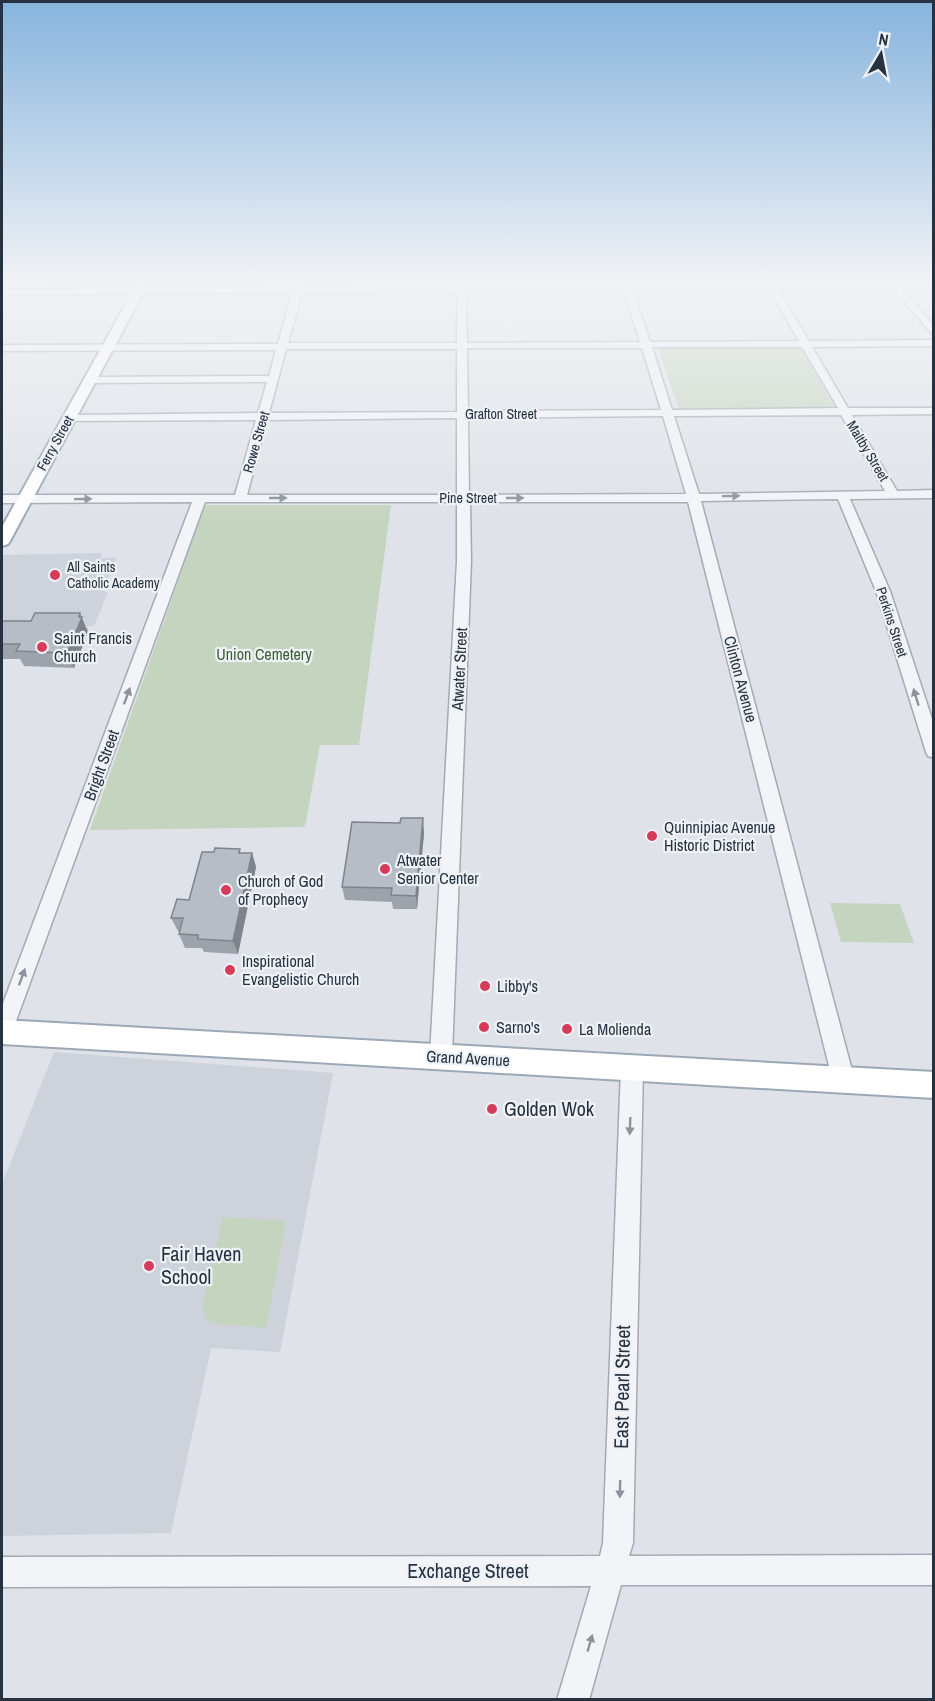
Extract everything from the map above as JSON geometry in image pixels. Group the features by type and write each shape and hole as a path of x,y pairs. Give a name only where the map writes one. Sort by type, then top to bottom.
{"main road":[{"name":"Ferry Street","path":"2,541 100,361"},
{"name":"Grand Avenue","path":"2,1032 843,1078 933,1085"}],"street":[{"name":"Rowe Street","path":"240,498 279,361"},
{"name":"Atwater Street","path":"441,1056 464,561 462,361"},
{"name":"Clinton Avenue","path":"652,361 693,497 843,1078"},
{"name":"Maltby Street","path":"815,361 893,495"},
{"path":"89,380 274,379"},
{"name":"Grafton Street","path":"69,417 933,411"},
{"name":"Pine Street","path":"2,500 933,494"},
{"name":"Perkins Street","path":"842,495 883,591 933,752"},
{"name":"Bright Street","path":"2,1032 200,498"},
{"name":"East Pearl Street","path":"573,1700 618,1543 632,1068"},
{"name":"Exchange Street","path":"2,1572 933,1570"}],"shaded area":[{"name":"All Saints Catholic Academy","path":"102,553 100,558 116,558 103,591 108,592 94,626 2,628 2,555"},
{"name":"Fair Haven School","path":"54,1052 333,1073 280,1352 211,1348 171,1533 2,1536 2,1184"}],"green space":[{"path":"663,361 808,361 835,408 679,409"},
{"name":"Union Cemetery","path":"205,505 391,505 359,745 320,745 305,827 90,830"},
{"path":"830,903 900,904 914,943 841,942"},
{"path":"223,1217 286,1221 266,1328 211,1323 205,1318 202,1307"}],"building":[{"path":"35,613 80,613 79,617 82,617 67,653 16,651 20,644 2,644 2,621 31,621"},
{"name":"Atwater Senior Center","path":"401,818 423,818 416,896 391,895 392,888 342,887 352,822 400,823"},
{"name":"Church of God of Prophecy","path":"215,848 240,849 239,853 252,853 233,941 198,939 198,935 179,934 183,918 171,918 177,899 189,900 202,852 214,852"}],"place":[{"name":"All Saints Catholic Academy","path":"55,575"},
{"name":"Saint Francis Church","path":"42,647"},
{"name":"Quinnipiac Avenue Historic District","path":"652,836"},
{"name":"Atwater Senior Center","path":"385,869"},
{"name":"Church of God of Prophecy","path":"226,890"},
{"name":"Inspirational Evangelistic Church","path":"230,970"},
{"name":"Libby's","path":"485,986"},
{"name":"Sarno's","path":"484,1027"},
{"name":"La Molienda","path":"567,1029"},
{"name":"Golden Wok","path":"492,1109"},
{"name":"Fair Haven School","path":"149,1266"}]}
